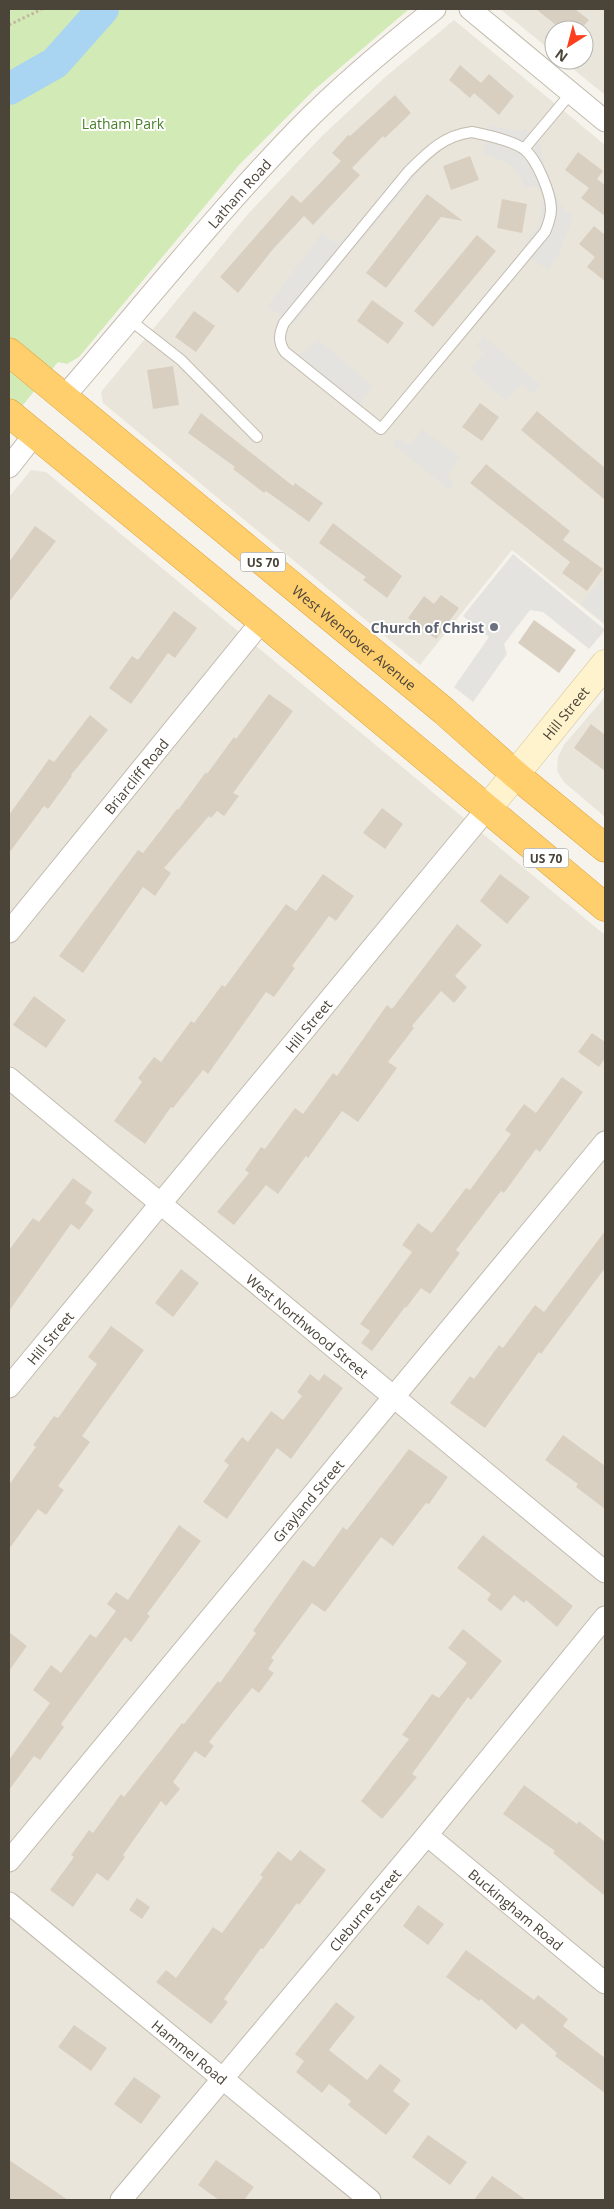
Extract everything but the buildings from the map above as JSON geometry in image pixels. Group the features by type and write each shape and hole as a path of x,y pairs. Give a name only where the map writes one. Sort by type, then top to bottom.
{"highway":[{"name":"West Wendover Avenue","path":"9,352 444,710 516,775 605,848"},
{"name":"US 70","path":"9,413 262,620 605,908"}],"street":[{"name":"Latham Road","path":"63,398 251,180 300,128 389,46 435,9"},
{"path":"470,9 605,121"},
{"path":"9,468 35,434"},
{"name":"Briarcliff Road","path":"9,932 262,620"},
{"name":"Hill Street","path":"9,1387 516,775 605,664"},
{"name":"West Northwood Street","path":"9,1078 605,1572"},
{"name":"Grayland Street","path":"9,1861 605,1142"},
{"name":"Cleburne Street","path":"121,2200 427,1835 605,1617"},
{"name":"Buckingham Road","path":"427,1835 605,1983"},
{"name":"Hammel Road","path":"9,1903 370,2200"}],"lane":[{"path":"524,149 571,93"},
{"path":"472,132 492,136 524,149 533,160 546,188 551,209 549,223 545,232 381,429 285,352 280,346 280,334 284,323 408,172 431,150 458,134 472,132"},
{"path":"130,320 181,360 257,437"}],"path":[{"path":"9,25 42,9"}],"shaded area":[{"path":"500,9 605,9 605,95 574,70 594,70 594,20 544,20 544,45"},
{"path":"454,20 605,145 605,625 512,550 420,665 103,403 101,392 248,214 321,137 383,79"},
{"path":"489,125 517,131 526,129 539,139 544,162 559,202 566,211 574,214 560,252 548,270 521,251 539,224 543,198 539,190 533,186 524,189 519,175 509,164 483,153"},
{"path":"411,159 421,169 349,254 293,325 268,306 322,233 334,242 344,239"},
{"path":"483,336 541,385 534,394 524,386 519,386 506,401 470,370 483,353 477,344"},
{"path":"317,339 373,386 363,399 362,408 292,362 299,353 306,351"},
{"path":"422,429 460,457 449,473 449,480 454,484 449,490 393,444 398,438 404,442 411,443"},
{"path":"31,470 46,472 605,935 605,2200 9,2200 9,497"},
{"path":"513,554 605,630 589,649 543,612 530,610 504,644 507,654 473,702 454,687 489,637 463,616"},
{"path":"603,577 605,579 605,623 581,604"},
{"path":"605,697 605,817 564,782 557,771 558,757 564,745"}],"green space":[{"name":"Latham Park","path":"9,9 409,9 314,90 239,165 79,357 67,364 58,362 9,422"}],"waterway":[{"path":"9,89 55,63 103,9"}],"place":[{"name":"Church of Christ","path":"494,627"}]}
